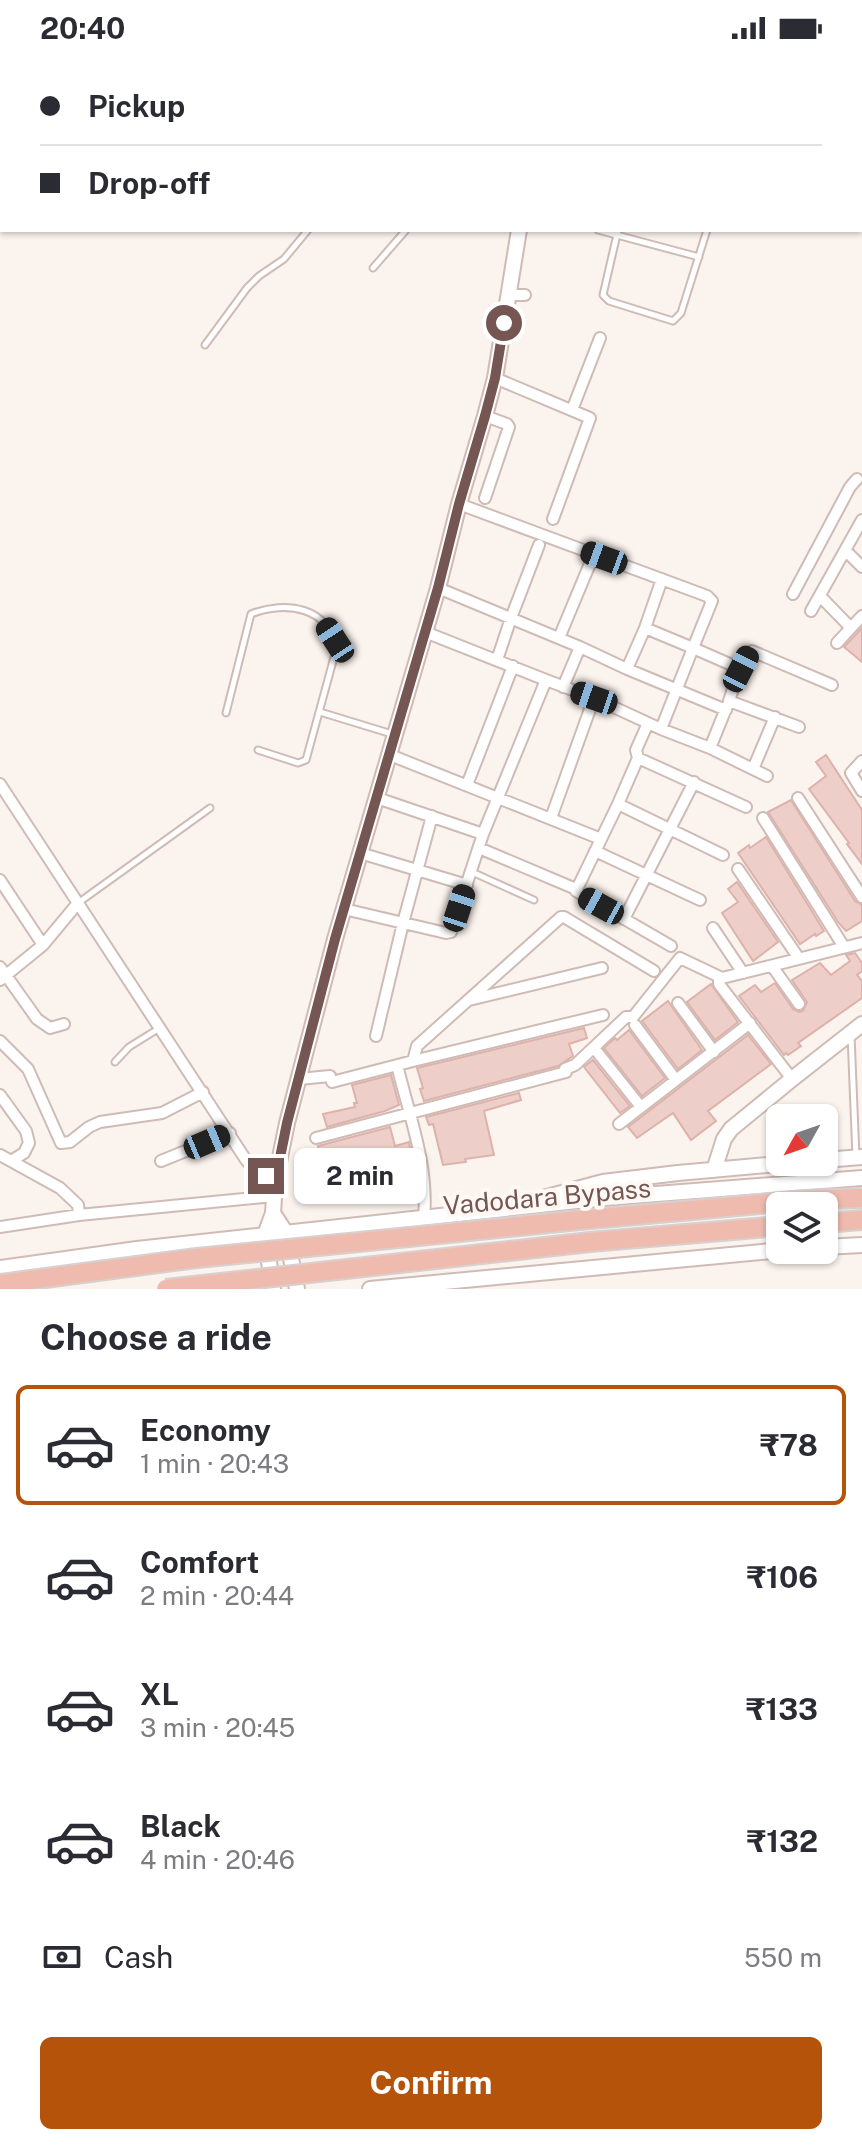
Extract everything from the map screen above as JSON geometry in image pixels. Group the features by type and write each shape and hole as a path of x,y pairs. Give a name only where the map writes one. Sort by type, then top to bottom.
{"highway":[{"name":"Vadodara Bypass","path":"0,1284 243,1253 610,1217 862,1198"},
{"path":"838,1222 862,1220"},
{"name":"Vadodara Bypass","path":"166,1289 590,1242 766,1227"}],"street":[{"path":"273,1289 265,1235 273,1213 275,1189 299,1079 344,909 438,588 495,378 519,232"},
{"path":"508,295 525,295"},
{"path":"572,410 600,338"},
{"path":"495,378 590,419 553,519"},
{"path":"485,416 509,427 485,498"},
{"path":"793,594 850,487 860,479"},
{"path":"459,504 707,596 712,601 661,729"},
{"path":"811,611 862,520"},
{"path":"497,660 539,545"},
{"path":"845,550 862,567"},
{"path":"559,638 589,566"},
{"path":"627,669 662,579"},
{"path":"438,588 627,669 799,727"},
{"path":"820,596 851,628"},
{"path":"837,643 862,616"},
{"path":"645,628 741,669"},
{"path":"425,632 594,698 767,776"},
{"path":"563,687 580,647"},
{"path":"710,748 749,652 832,685"},
{"path":"467,785 513,666"},
{"path":"344,909 451,932 483,834 546,680"},
{"path":"551,818 594,698"},
{"path":"753,769 775,717"},
{"path":"576,889 638,758 636,750 648,723"},
{"path":"390,755 601,839"},
{"path":"638,758 746,807"},
{"path":"862,761 851,773 862,791"},
{"path":"624,919 694,782"},
{"path":"0,784 246,1160 275,1189"},
{"path":"377,798 483,834"},
{"path":"798,798 862,897"},
{"path":"618,804 723,855"},
{"path":"376,1036 432,816"},
{"path":"763,818 844,947"},
{"path":"479,848 576,889 577,893 671,946"},
{"path":"595,851 700,900"},
{"path":"360,853 467,885"},
{"path":"738,869 798,957"},
{"path":"0,880 43,945"},
{"path":"64,1024 50,1028 43,1024 2,974 43,945 78,903"},
{"path":"413,1061 417,1046 561,917 654,971"},
{"path":"713,928 743,973"},
{"path":"316,1138 566,1070 626,1017 633,1017 680,958 722,978 862,943"},
{"path":"772,966 799,1004"},
{"path":"467,1001 602,968"},
{"path":"722,978 719,984 792,1079"},
{"path":"678,1003 714,1052"},
{"path":"299,1079 331,1079 603,1015"},
{"path":"619,1124 750,1023"},
{"path":"635,1025 676,1080"},
{"path":"714,1170 724,1139 731,1129 856,1028"},
{"path":"0,1041 28,1069 57,1140 61,1143 70,1142 100,1122 162,1113 203,1092"},
{"path":"598,1053 641,1107"},
{"path":"397,1065 426,1183 424,1218"},
{"path":"0,1095 26,1131 29,1143 24,1153 11,1161"},
{"path":"161,1161 230,1133"},
{"path":"0,1155 60,1188 78,1205 79,1215"},
{"path":"838,1159 859,1158"},
{"path":"500,1210 603,1182 766,1165"},
{"path":"0,1268 605,1198 862,1178"},
{"path":"0,1227 275,1189"},
{"path":"273,1213 286,1233 297,1289"},
{"path":"838,1246 862,1245"},
{"path":"370,1289 766,1252"}],"lane":[{"path":"205,345 247,288 284,259 306,232"},
{"path":"373,268 404,232"},
{"path":"699,257 617,232 603,295 609,301 673,321 681,313 699,257 706,232"},
{"path":"226,713 249,617 254,613 290,606 312,613 324,624 335,640 336,650 306,760 298,763 258,750"},
{"path":"320,712 395,735"},
{"path":"78,903 210,808"},
{"path":"471,872 534,900"},
{"path":"115,1062 129,1047 161,1028"},
{"path":"856,1028 859,1158"}],"building":[{"path":"862,628 862,662 844,647"},
{"path":"826,755 862,810 862,864 809,789 826,776 816,762"},
{"path":"791,800 855,901 862,905 862,921 846,931 768,812"},
{"path":"766,837 824,931 800,944 738,853"},
{"path":"737,882 778,942 753,961 722,913 738,902 728,889"},
{"path":"855,953 862,963 862,971 857,975 862,981 862,998 798,1043 801,1046 784,1055 739,996 755,985 761,992 775,983 793,1009 803,1011 807,1002 792,980 820,963 831,975 850,961 846,955"},
{"path":"711,984 738,1022 715,1040 687,1002"},
{"path":"668,1001 702,1050 678,1069 642,1021"},
{"path":"584,1028 587,1038 569,1044 573,1056 558,1066 424,1101 417,1068"},
{"path":"629,1030 665,1078 642,1096 604,1048"},
{"path":"748,1035 771,1064 708,1111 716,1121 691,1140 673,1113 637,1138 628,1127"},
{"path":"593,1060 630,1106 620,1113 584,1067"},
{"path":"391,1075 399,1105 327,1127 323,1114 355,1107 354,1103 357,1103 352,1085"},
{"path":"519,1093 521,1100 484,1111 494,1155 443,1165 433,1124 429,1125 426,1117"},
{"path":"390,1127 395,1146 409,1142 413,1165 398,1168 397,1165 342,1177 334,1149 320,1153 318,1146"}],"route":[{"path":"266,1176 275,1182 287,1123 335,939 485,416 504,323"}]}
